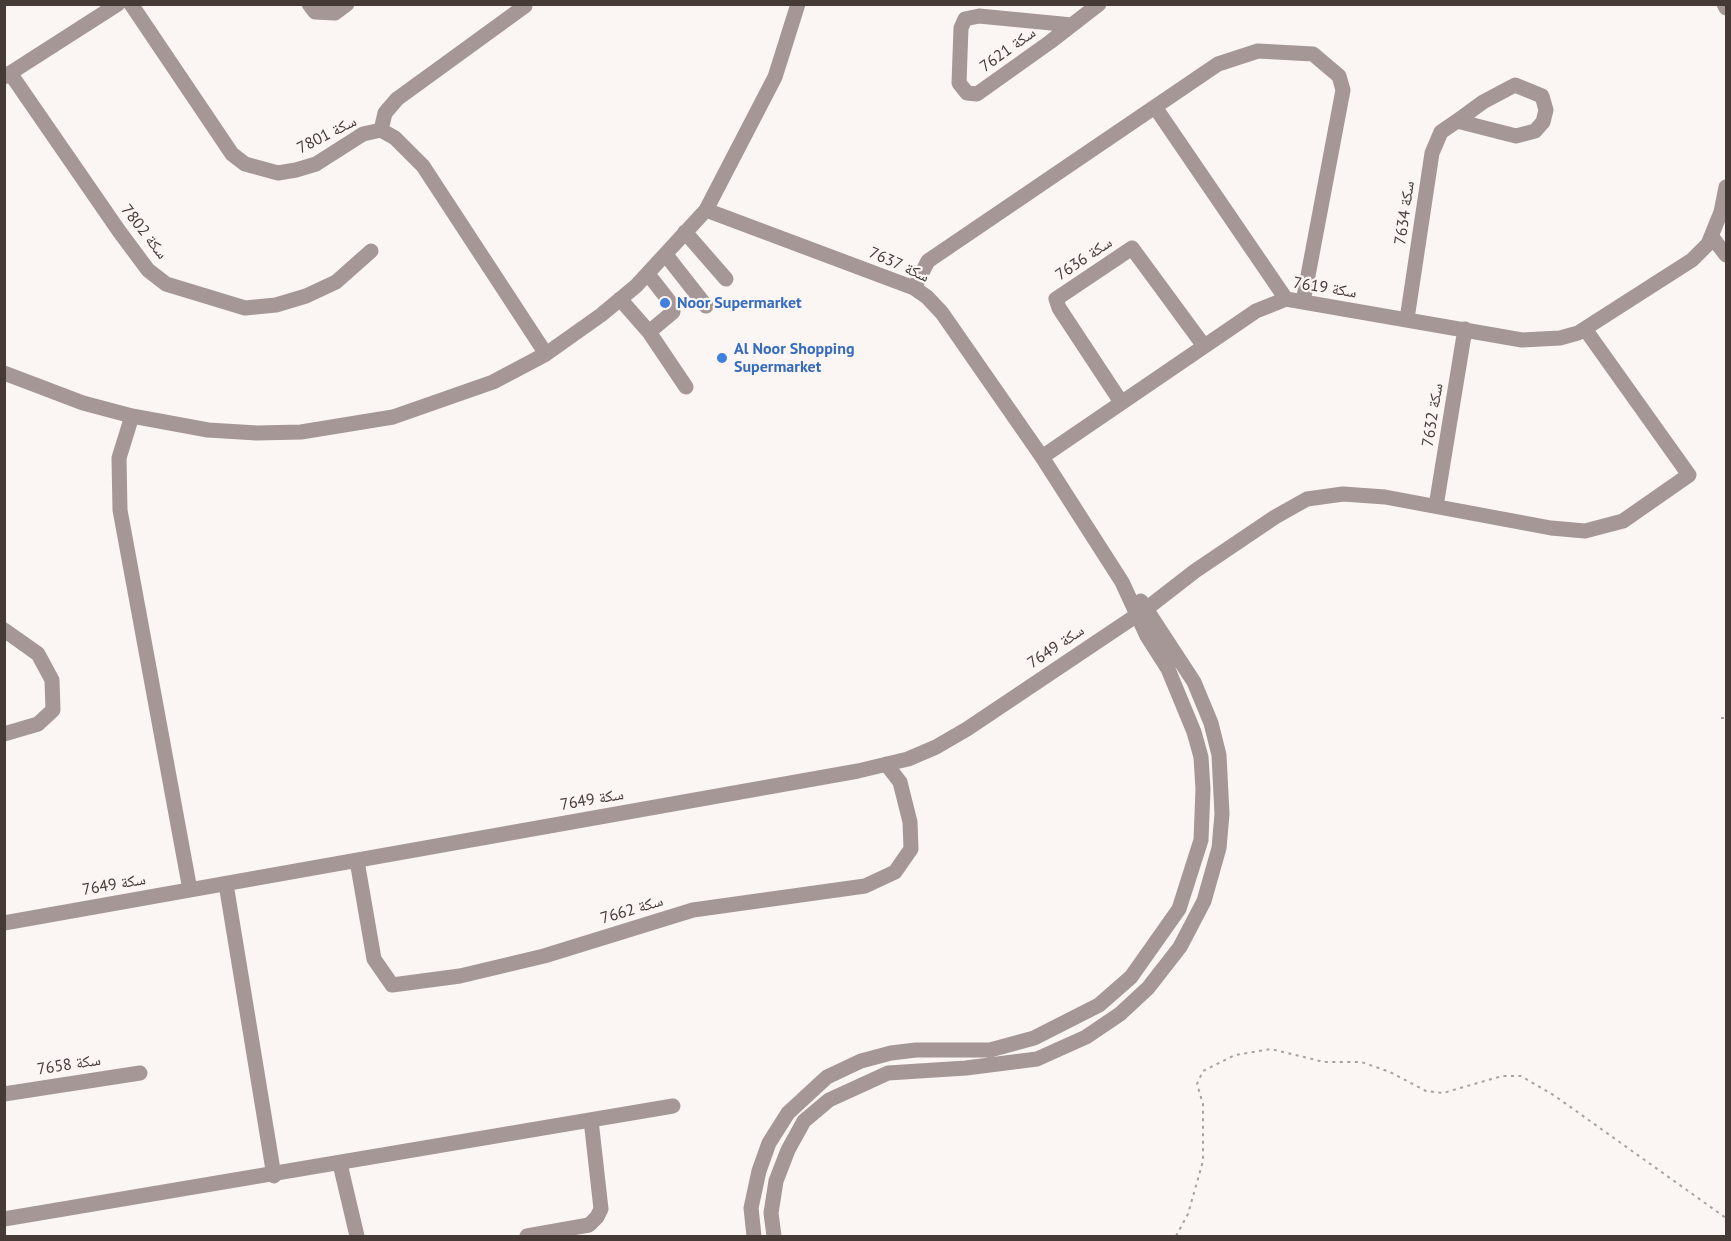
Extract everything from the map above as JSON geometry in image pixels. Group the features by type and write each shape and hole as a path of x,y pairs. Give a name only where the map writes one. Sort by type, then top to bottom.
{"street":[{"name":"سكة 7802","path":"118,4 7,75 148,270 166,284 245,308 276,305 306,296 336,282 371,251"},
{"name":"سكة 7801","path":"131,4 232,154 245,164 278,173 296,170 316,164 363,134 381,130 395,138 423,166 546,354"},
{"path":"309,4 315,12 335,13 347,4"},
{"path":"4,374 83,403 132,416 208,430 257,433 301,432 350,426 393,417 493,382 546,354 620,299 648,274 706,210 775,77 798,4"},
{"name":"سكة 7621","path":"1072,25 979,16 966,19 961,28 959,83 967,93 977,94 1072,25 1099,4"},
{"path":"1724,4 1726,9"},
{"path":"381,130 385,113 397,99 525,6"},
{"path":"914,288 928,261 1218,64 1258,51 1313,54 1339,76 1343,90 1304,302"},
{"name":"سكة 7634","path":"1407,319 1432,153 1442,132 1457,121 1483,102 1515,85 1542,96 1546,110 1543,122 1535,131 1516,136 1457,121"},
{"path":"1155,107 1286,298"},
{"name":"سكة 7619","path":"1042,457 1256,311 1286,298 1522,340 1560,338 1585,330 1692,260 1708,244 1726,186"},
{"name":"سكة 7637","path":"706,210 914,288 927,297 942,313 1042,457"},
{"path":"686,232 726,279"},
{"path":"1712,237 1726,255"},
{"name":"سكة 7636","path":"1121,402 1059,308 1056,299 1075,286 1132,248 1204,346"},
{"path":"666,255 706,306"},
{"path":"648,274 673,306 673,312 649,332"},
{"path":"620,299 649,332 686,387"},
{"name":"سكة 7632","path":"1436,506 1465,330"},
{"name":"سكة 7649","path":"4,923 858,771 908,759 936,747 1142,612 1196,571 1307,499 1343,494 1385,497 1551,528 1585,531 1623,521 1689,475 1585,330"},
{"path":"132,416 119,458 120,510 190,890"},
{"path":"774,1236 771,1213 776,1180 788,1150 804,1121 829,1100 888,1073 966,1068 1037,1059 1086,1036 1120,1014 1148,988 1180,947 1204,901 1219,848 1222,814 1219,755 1211,723 1194,682 1142,612 1042,457"},
{"path":"753,1236 751,1208 759,1171 769,1143 788,1113 827,1077 861,1061 891,1053 916,1050 990,1050 1034,1038 1067,1024 1099,1005 1131,977 1179,909 1201,840 1203,789 1201,757 1194,732 1142,612"},
{"path":"4,734 38,723 53,710 52,680 38,654 6,635"},
{"name":"سكة 7662","path":"357,861 374,959 392,985 460,976 544,956 693,910 865,886 895,872 911,849 910,822 900,782 886,764"},
{"path":"226,884 273,1176"},
{"name":"سكة 7658","path":"4,1094 140,1073"},
{"path":"4,1219 273,1176 673,1106"},
{"path":"527,1236 589,1225 597,1217 601,1209 591,1120"},
{"path":"340,1164 357,1236"}],"path":[{"path":"1721,718 1726,718"},
{"path":"1176,1236 1188,1214 1203,1161 1203,1104 1197,1084 1203,1071 1235,1055 1271,1049 1324,1062 1361,1062 1390,1072 1426,1091 1443,1092 1502,1076 1521,1076 1555,1096 1726,1218"}],"place":[{"name":"Noor Supermarket","path":"665,303"},
{"name":"Al Noor Shopping Supermarket","path":"722,358"}]}
